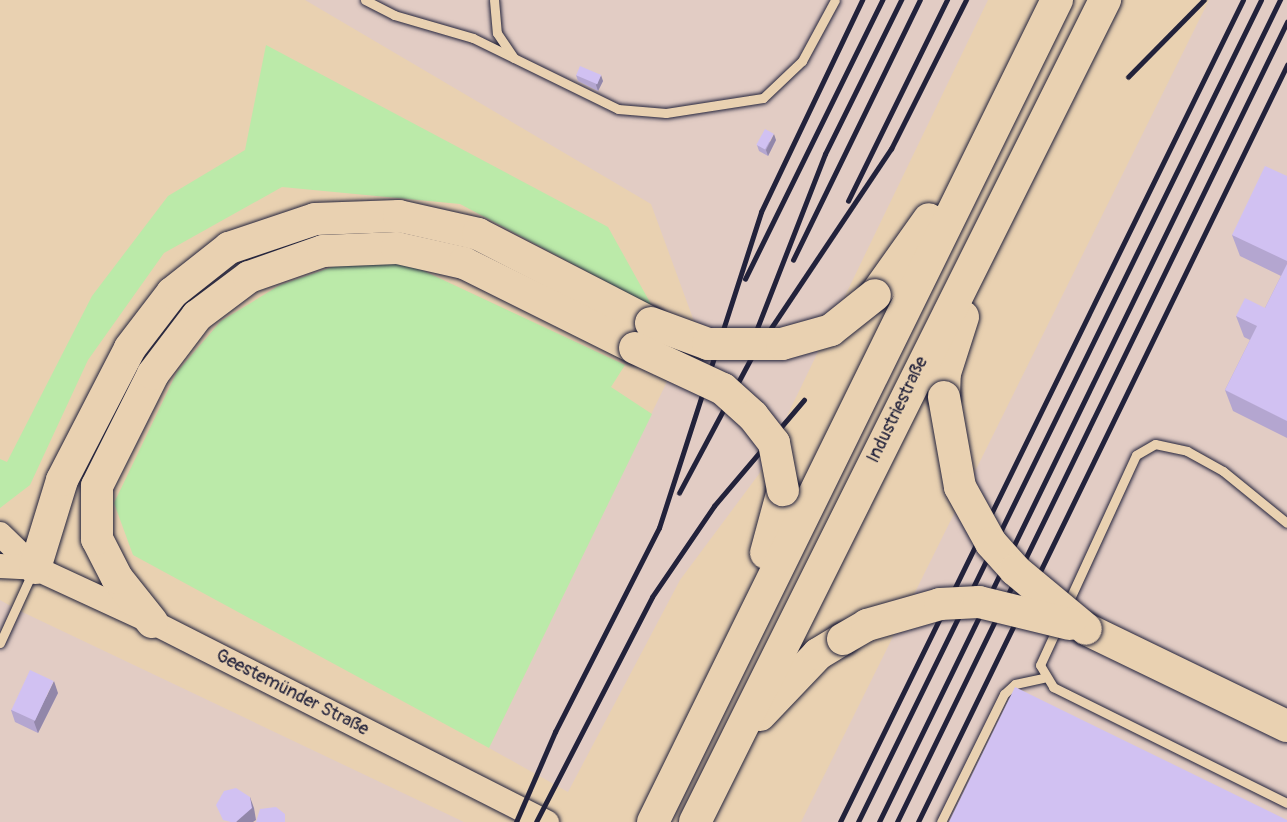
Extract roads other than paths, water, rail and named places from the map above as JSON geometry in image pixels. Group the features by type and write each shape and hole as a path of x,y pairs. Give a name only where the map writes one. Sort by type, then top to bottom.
{"highway":[{"path":"35,568 97,486 153,374 197,316 249,277 323,251 397,248 464,263 643,336 708,344 782,344 831,330 875,295 912,249 1056,0"},
{"path":"653,822 1056,0"},
{"name":"Industriestraße","path":"695,822 1022,159 1105,0"},
{"path":"1022,159 954,343 944,396 960,487 991,543 1015,570 1086,629"},
{"path":"35,568 62,480 130,348 171,293 229,248 315,219 399,216 478,234 643,336 723,389 753,416 774,443 783,490 780,516 707,711"},
{"path":"97,486 97,539 117,578 152,622"},
{"path":"732,748 810,662 843,639 889,617 950,603 1020,609 1086,629 1287,726"}],"street":[{"name":"Geestemünder Straße","path":"0,534 35,568 152,622 547,822"},
{"name":"Geestemünder Straße","path":"0,566 35,568"}],"lane":[{"path":"364,0 394,15 473,38 618,109 666,113 763,98 802,61 835,0"},
{"path":"494,0 497,33 515,60"},
{"path":"1287,523 1223,471 1187,451 1155,444 1136,455 1040,665 1043,678 1072,698 1287,803"},
{"path":"0,643 35,568"},
{"path":"941,822 1004,694 1015,684 1043,678"}],"railway":[{"path":"516,822 555,732 659,528 761,212 862,0"},
{"path":"745,279 882,0"},
{"path":"749,349 825,154 901,0"},
{"path":"793,260 920,0"},
{"path":"848,201 947,0"},
{"path":"679,493 751,358 891,149 966,0"},
{"path":"1128,77 1204,0"},
{"path":"840,822 1243,0"},
{"path":"858,822 1261,0"},
{"path":"879,822 1280,0"},
{"path":"897,822 1287,22"},
{"path":"918,822 1287,65"},
{"path":"536,822 652,597 714,506 804,400"}]}
